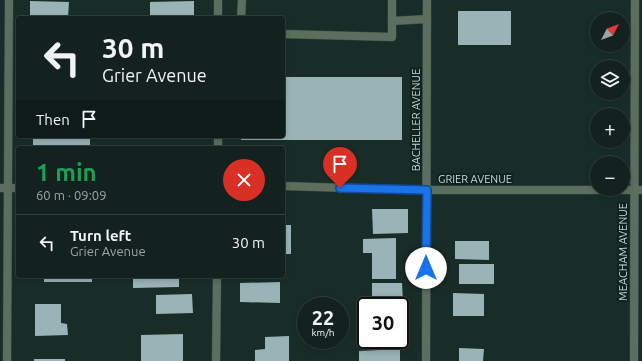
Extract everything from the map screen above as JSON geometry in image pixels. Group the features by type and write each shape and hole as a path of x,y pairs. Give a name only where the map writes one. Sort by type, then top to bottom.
{"street":[{"path":"7,361 4,188 9,0"},
{"path":"218,0 218,16"},
{"path":"241,16 242,0"},
{"path":"285,34 392,37 392,0"},
{"name":"BACHELLER AVENUE","path":"426,361 427,0"},
{"name":"MEACHAM AVENUE","path":"634,361 638,190 635,0"},
{"path":"392,21 427,19"},
{"name":"GRIER AVENUE","path":"285,186 427,190 638,190"},
{"path":"4,188 16,188"},
{"path":"216,361 217,278"}],"building":[{"path":"30,1 69,2 68,16 30,16"},
{"path":"194,1 194,16 150,16 150,2"},
{"path":"458,11 511,11 511,45 458,45"},
{"path":"285,77 402,77 402,140 241,140 241,138 285,138"},
{"path":"33,138 90,138 90,146 33,146"},
{"path":"372,209 408,209 408,233 373,234"},
{"path":"285,225 291,225 291,254 285,254"},
{"path":"396,238 396,279 372,279 372,253 363,253 363,239"},
{"path":"455,241 489,241 489,260 455,259"},
{"path":"459,264 494,264 494,284 459,284"},
{"path":"44,278 92,278 92,282 44,282"},
{"path":"133,278 179,278 179,287 133,288"},
{"path":"280,282 280,303 240,302 240,283"},
{"path":"372,283 402,283 403,297 372,297"},
{"path":"453,293 484,294 484,316 453,316"},
{"path":"192,294 193,313 156,314 156,295"},
{"path":"35,304 61,304 61,323 67,324 68,335 35,336"},
{"path":"183,334 183,361 141,361 141,335"},
{"path":"289,336 289,361 255,361 255,350 265,349 265,337"},
{"path":"459,348 484,349 483,361 459,361"},
{"path":"400,349 400,361 359,361 359,351"},
{"path":"34,359 65,359 65,361 34,361"}],"route":[{"path":"340,188 427,190 426,268"}]}
